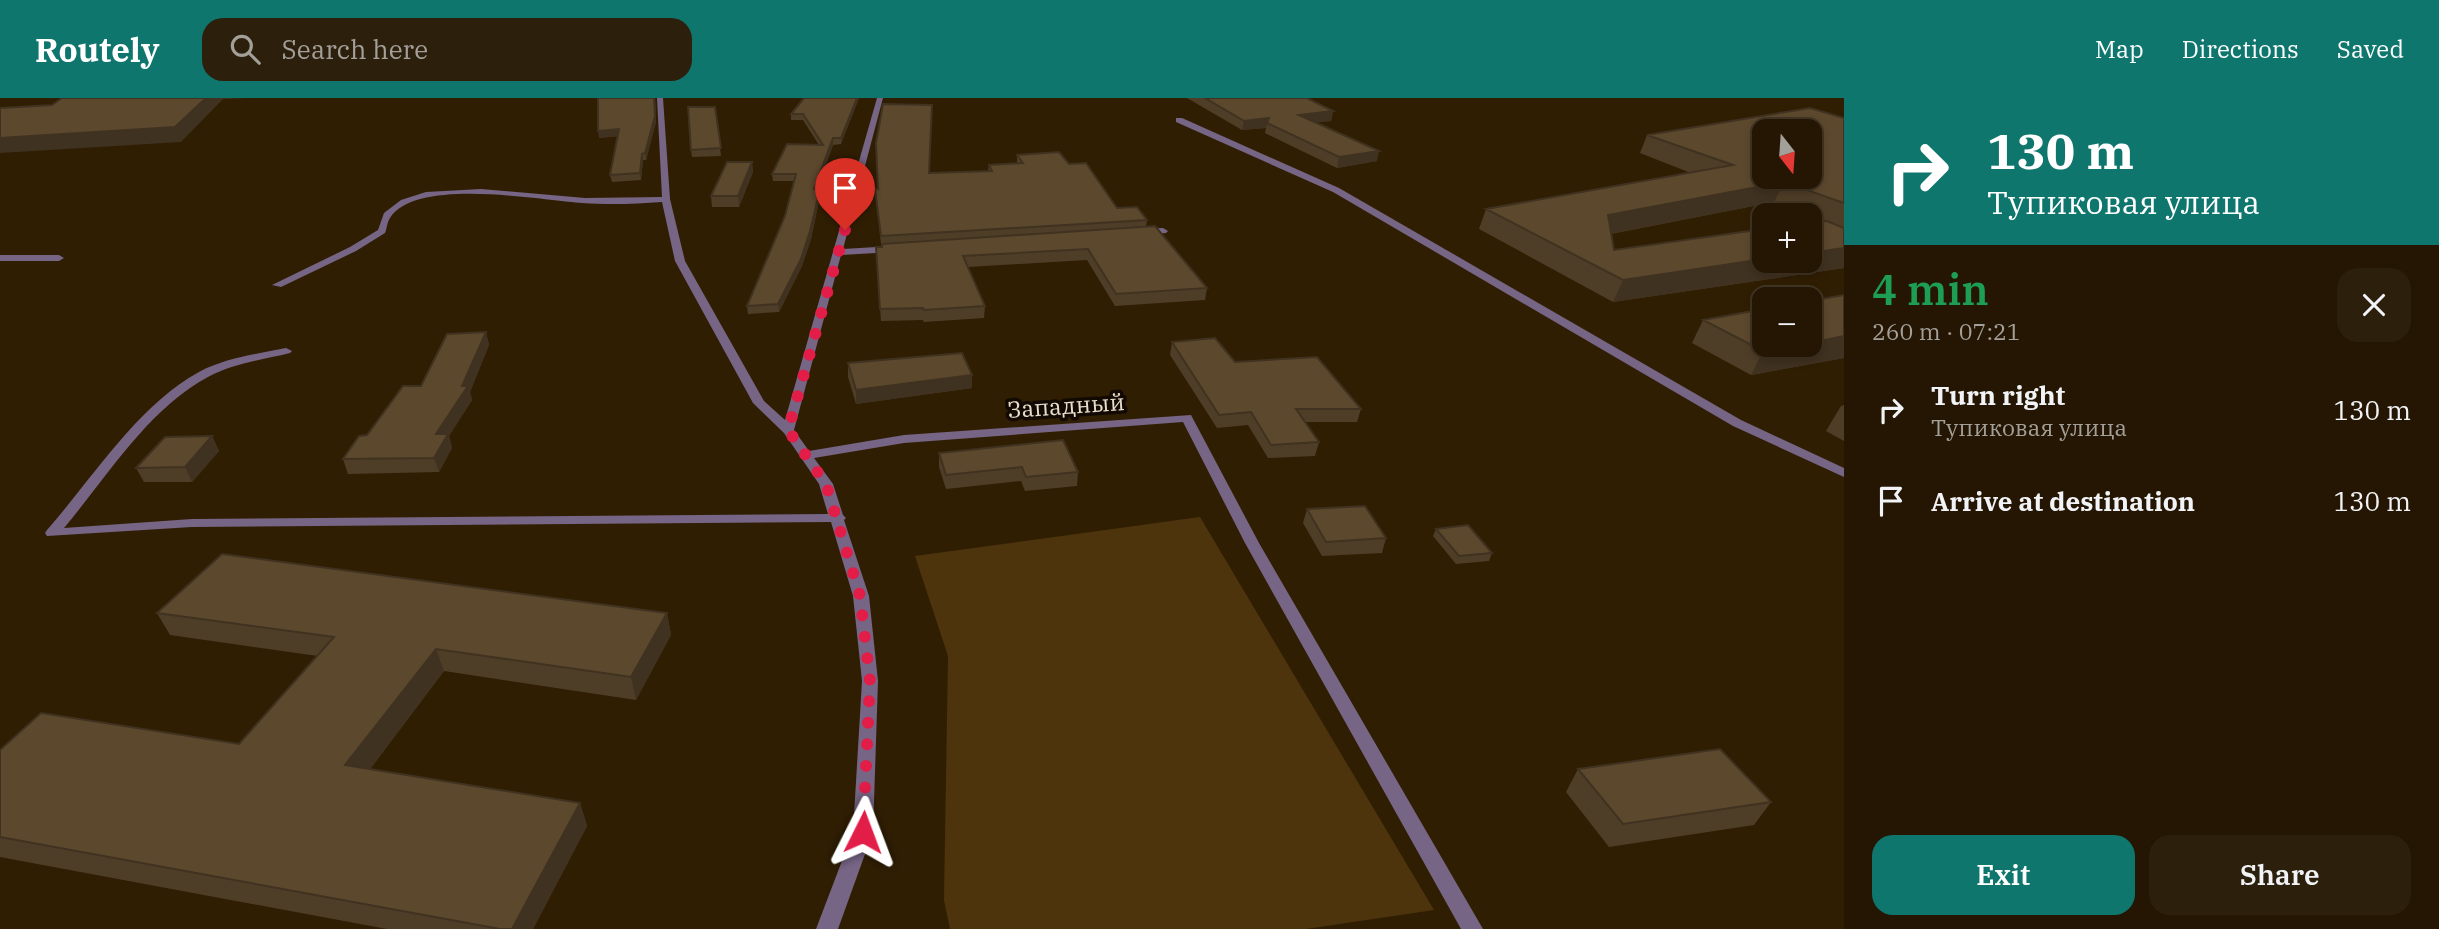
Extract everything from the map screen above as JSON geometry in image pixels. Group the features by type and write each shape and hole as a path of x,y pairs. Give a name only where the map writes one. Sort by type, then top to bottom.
{"street":[{"path":"660,98 666,199 681,261 759,402 788,430 826,484 839,518 860,596 870,681 863,832 827,929"},
{"path":"788,430 880,98"},
{"path":"1179,120 1336,190 1737,423 1844,473"},
{"path":"276,285 353,248 382,230 386,216 404,204 426,195 459,191 583,201 666,199"},
{"path":"1123,233 1163,231"},
{"path":"838,252 906,248"},
{"path":"0,258 60,258"},
{"path":"286,351 227,364 194,379 158,406 52,533 192,523 839,518"},
{"name":"Западный","path":"808,455 904,439 1187,418 1252,542 1472,929"}],"shaded area":[{"path":"1200,517 1434,910 1306,929 950,929 944,900 948,656 915,556"}],"building":[{"path":"62,98 206,98 175,127 0,138 0,108 52,105"},
{"path":"598,98 654,98 655,116 645,153 642,154 640,173 610,175 619,129 598,131"},
{"path":"804,98 857,98 841,138 833,138 814,189 820,189 801,259 778,304 747,306 785,216 796,174 772,174 787,144 823,145 803,114 791,114"},
{"path":"1205,98 1307,98 1333,111 1299,115 1379,151 1339,157 1267,123 1269,118 1244,121"},
{"path":"883,104 932,105 929,173 992,171 989,165 1023,163 1017,155 1059,152 1069,164 1086,163 1117,208 1137,207 1147,220 881,236 875,189 878,189 876,143"},
{"path":"688,107 715,107 721,148 691,150"},
{"path":"1810,108 1844,118 1844,203 1804,189 1822,189 1822,119 1752,119 1752,188 1608,215 1614,250 1752,231 1752,261 1623,280 1486,209 1733,165 1647,135"},
{"path":"727,162 752,162 738,196 711,196"},
{"path":"1822,222 1844,228 1844,248 1822,251"},
{"path":"1155,226 1207,288 1116,294 1088,249 963,256 985,306 924,310 880,309 876,247 882,247 882,244"},
{"path":"1844,295 1844,336 1822,341 1822,299"},
{"path":"1752,311 1752,345 1703,320"},
{"path":"486,332 462,386 468,386 436,434 448,434 434,458 343,459 359,436 367,435 403,386 421,386 447,334"},
{"path":"1215,338 1235,362 1317,357 1361,409 1296,409 1319,442 1271,445 1251,412 1219,415 1172,342"},
{"path":"962,353 972,375 856,390 848,363"},
{"path":"212,436 185,467 136,468 165,437"},
{"path":"1063,440 1078,472 1026,477 1022,467 946,475 939,453"},
{"path":"1365,506 1386,538 1326,542 1307,509"},
{"path":"1468,525 1492,553 1459,556 1436,529"},
{"path":"222,554 667,613 631,677 436,649 345,765 580,803 512,929 500,929 0,837 0,750 41,713 239,744 334,637 157,613"},
{"path":"1720,749 1771,802 1623,824 1578,769"}],"route":[{"path":"845,230 788,430 826,484 839,518 860,596 870,681 863,832"}]}
